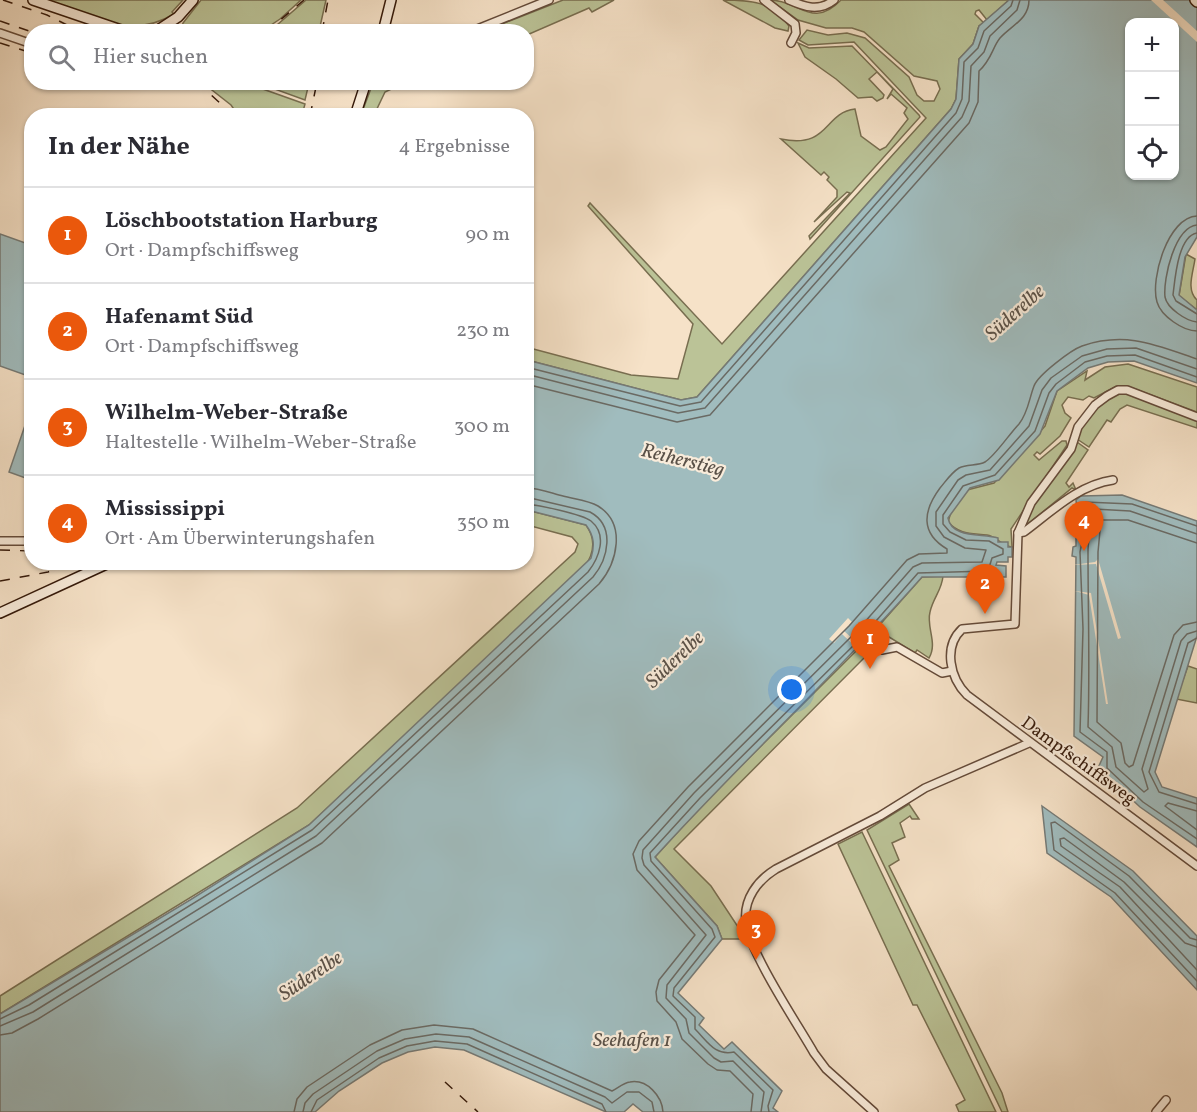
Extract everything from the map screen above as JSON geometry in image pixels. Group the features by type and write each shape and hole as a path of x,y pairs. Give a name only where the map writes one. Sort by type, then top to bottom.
{"main road":[{"path":"33,0 104,24"},
{"path":"175,24 193,0"},
{"path":"385,24 391,0"},
{"path":"358,108 363,90"},
{"path":"0,613 94,570"}],"street":[{"path":"490,24 549,0"},
{"path":"764,0 795,24 796,33 791,43"},
{"path":"789,0 812,8 827,6 834,0"},
{"path":"0,33 24,41"},
{"path":"882,650 897,647 942,673 952,671 951,647 961,630 1015,624 1018,533 1031,503 1071,449 1078,427 1095,405 1107,396 1127,390 1197,417"},
{"path":"1018,533 1024,532 1081,490 1098,482 1113,480"},
{"path":"0,541 24,541"},
{"name":"Dampfschiffsweg","path":"952,671 967,695 1197,866"},
{"path":"874,1112 826,1069 814,1053 749,937 746,923 747,904 755,888 769,874 880,816 940,780 1029,743"},
{"path":"1156,1112 1166,1100"}],"green space":[{"path":"47,0 183,0 172,12 174,14 158,22 115,24 95,19"},
{"path":"201,0 301,0 272,24 183,23"},
{"path":"306,0 326,0 321,24 278,24"},
{"path":"563,0 614,0 592,12 589,8 534,32 534,24 502,24"},
{"path":"723,0 751,2 768,7 783,18 789,26 788,31 775,28"},
{"path":"770,0 780,1 813,13 822,13 841,0 1009,0 987,20 979,10 976,11 975,14 984,23 979,26 973,44 959,59 956,99 951,109 697,397 681,400 534,362 534,349 631,375 678,379 693,324 588,206 590,203 722,344 926,118 854,42 808,45 799,40 807,30 828,35 847,33 865,38 909,77 917,95 924,101 934,101 940,89 937,81 914,76 864,32 852,28 826,28 798,20"},
{"path":"798,43 809,48 852,46 919,115 920,117 810,239 809,236 850,193 847,192 814,222 837,197 837,190 827,180 829,177 824,172 821,175 781,139 797,141 809,139 818,135 837,117 855,109 861,136 880,150 886,147 908,119 904,113 907,108 891,94 887,99 893,89 877,72 869,79 884,95 883,98 877,101 872,97 858,98 805,57"},
{"path":"212,90 266,90 305,104 304,108 233,108"},
{"path":"277,90 307,90 305,100"},
{"path":"370,90 389,90 385,92 377,108 364,108"},
{"path":"1186,254 1195,259 1191,286 1197,300 1197,310 1179,296"},
{"path":"1128,364 1197,387 1197,412 1127,386 1117,386 1094,398 1089,396 1083,400 1068,397 1062,405 1065,413 1071,418 1060,436 1040,454 1037,452 1034,455 1039,460 1062,441 1066,441 1067,445 1011,529 1012,547 990,536 962,531 948,522 951,512 967,490 994,483 1045,426 1057,391 1087,371 1085,380 1105,367"},
{"path":"1125,392 1197,419 1197,428 1127,405 1120,409 1111,422 1107,420 1089,447 1077,439 1083,424 1095,409 1109,398"},
{"path":"1077,442 1088,450 1066,483 1069,487 1073,483 1076,490 1072,488 1023,528 1034,505"},
{"path":"534,512 586,525 592,536 593,547 584,568 309,825 0,1014 0,996 297,808 575,552 578,544 572,537 534,527"},
{"path":"943,576 930,612 932,647 929,658 917,650 915,653 876,629 922,577"},
{"path":"866,641 872,650 674,849 711,886 746,939 722,939 717,926 655,857 704,803"},
{"path":"1188,666 1197,669 1197,703 1176,699"},
{"path":"909,804 919,819 912,819 910,816 900,823 905,837 892,843 899,860 889,866 1002,1093 1008,1112 1002,1112 867,830"},
{"path":"862,832 996,1112 959,1112 956,1105 965,1100 917,1005 913,1005 838,844"}],"water":[{"path":"1009,0 1197,0 1197,237 1185,257 1179,295 1197,310 1197,383 1134,361 1108,362 1088,368 1057,391 1040,434 999,480 970,488 948,518 955,529 962,532 998,538 998,542 1008,542 1008,547 1012,547 1012,557 1008,557 1008,562 997,562 996,565 1006,566 1006,577 922,577 857,648 721,786 655,857 717,926 722,939 678,993 704,1018 699,1025 724,1049 732,1042 782,1091 773,1108 778,1112 643,1112 633,1104 624,1112 606,1112 464,1050 435,1047 408,1052 382,1063 339,1091 315,1112 0,1112 0,1014 190,900 309,825 591,558 593,541 586,525 534,512 534,362 681,400 697,397 951,109 956,99 959,59 973,44 979,26"},
{"path":"0,234 24,243 24,375 0,366"},
{"path":"24,428 24,477 9,472"},
{"path":"1122,495 1197,521 1197,636 1155,772 1162,787 1197,798 1197,847 1140,807 1098,768 1103,757 1074,736 1076,557 1072,556 1073,547 1076,546 1076,529 1079,528 1076,500 1081,496"},
{"path":"1042,806 1133,871 1197,936 1197,990 1111,897 1047,853"}],"pier":[{"path":"1151,0 1163,0 1197,31 1197,42 1179,26 1179,18 1171,18"},
{"path":"1098,559 1121,638 1118,639 1096,564 1073,565 1095,562"},
{"path":"1075,591 1091,593 1108,704 1106,704 1089,595"},
{"path":"848,618 852,622 844,631 863,648 860,651 842,634 834,643 829,639"}],"railway":[{"path":"3,0 47,15 65,24"},
{"path":"276,24 304,0"},
{"path":"324,24 328,0"},
{"path":"0,21 24,29"},
{"path":"0,43 24,50"},
{"path":"206,90 225,108"},
{"path":"312,108 315,90"},
{"path":"0,550 24,551"},
{"path":"0,581 53,570"},
{"path":"445,1082 478,1112"}],"place":[{"name":"Mississippi","path":"1084,551"},
{"name":"Hafenamt Süd","path":"985,614"},
{"name":"Löschbootstation Harburg","path":"870,669"},
{"name":"Wilhelm-Weber-Straße","path":"756,960"}],"water label":[{"name":"Süderelbe","path":"1014,312"},
{"name":"Reiherstieg","path":"683,459"},
{"name":"Süderelbe","path":"674,659"},
{"name":"Süderelbe","path":"310,975"},
{"name":"Seehafen 1","path":"632,1039"}]}
